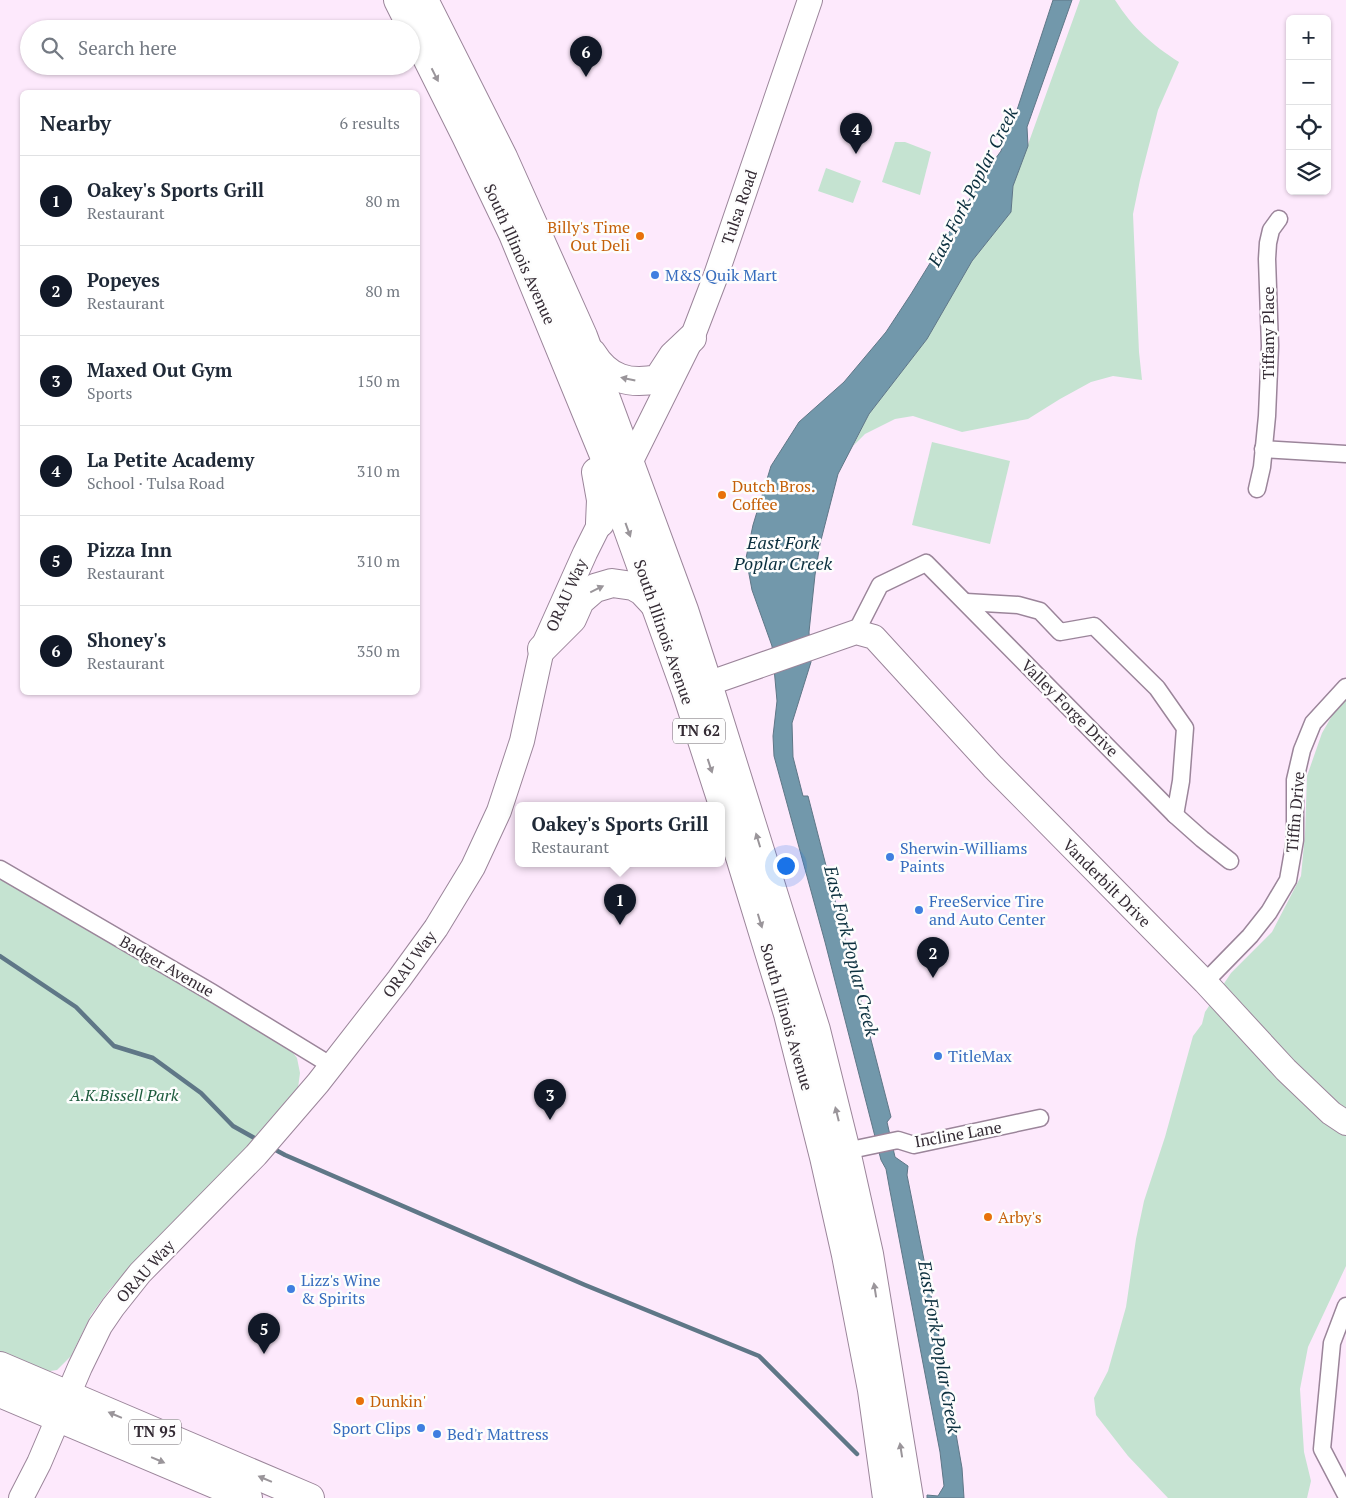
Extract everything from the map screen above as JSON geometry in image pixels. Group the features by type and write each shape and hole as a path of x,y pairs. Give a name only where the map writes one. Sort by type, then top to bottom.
{"highway":[{"name":"South Illinois Avenue","path":"398,0 408,20"},
{"name":"South Illinois Avenue","path":"424,0 503,157 583,336 684,610 697,688 740,857 788,1014 846,1255 872,1390 887,1498"},
{"name":"South Illinois Avenue","path":"420,44 513,234 600,443 656,606 697,688 816,1030 855,1149 869,1254 909,1498"},
{"path":"513,234 544,334 597,473 601,500 600,523"},
{"path":"583,336 598,362 609,374 642,382 658,379 673,356 692,338"},
{"path":"542,649 572,619 580,601 594,588 612,583 633,586 642,591 656,606"},
{"name":"TN 95","path":"0,1366 63,1406 239,1495"},
{"name":"TN 95","path":"0,1393 63,1406 310,1498"}],"street":[{"name":"Tulsa Road","path":"630,462 692,338 716,278 810,0"},
{"name":"Tiffany Place","path":"1257,489 1262,466 1267,416 1270,346 1267,259 1271,230 1279,219"},
{"path":"1263,449 1346,454"},
{"name":"ORAU Way","path":"21,1498 39,1463 100,1326 113,1307 140,1273 263,1147 332,1066 436,928 473,867 499,810 522,741 542,649 585,552 630,462"},
{"name":"Valley Forge Drive","path":"865,634 880,584 926,563 1175,814 1230,861"},
{"path":"966,602 1018,605 1040,611 1060,632 1094,626 1157,688 1185,728 1181,781 1175,814"},
{"path":"697,688 817,645 865,634"},
{"name":"Vanderbilt Drive","path":"865,634 1205,982 1286,1070 1331,1113 1346,1123"},
{"name":"Tiffin Drive","path":"1205,982 1250,936 1269,912 1288,880 1295,840 1295,780 1302,750 1313,723 1346,687"},
{"name":"Badger Avenue","path":"0,868 211,992 332,1066"},
{"name":"Incline Lane","path":"855,1149 898,1140 914,1145 1040,1118"},
{"path":"1346,1306 1332,1343 1322,1449 1346,1494"}],"green space":[{"path":"1080,0 1115,0 1143,35 1179,62 1158,110 1133,214 1142,380 1113,376 1091,382 1028,419 962,432 913,416 895,419 865,434 853,446 869,414 927,339 972,261 1011,212 1013,186"},
{"path":"895,142 905,142 931,152 920,195 882,182"},
{"path":"826,168 861,181 853,203 818,191"},
{"path":"932,442 1010,461 990,544 912,525"},
{"path":"1346,700 1346,1266 1308,1347 1300,1389 1304,1452 1311,1481 1307,1498 1168,1498 1128,1456 1096,1415 1094,1398 1108,1371 1126,1307 1136,1239 1144,1201 1165,1137 1193,1036 1202,1024 1205,1012 1231,973 1272,932 1301,876 1307,776 1322,733 1333,714"},
{"name":"A.K.Bissell Park","path":"0,877 285,1042 297,1058 300,1073 298,1088 260,1134 110,1289 91,1315 71,1356 57,1370 37,1373 0,1357"}],"water":[{"name":"East Fork Poplar Creek","path":"1053,0 1072,0 1027,127 1028,146 1013,186 1011,212 972,261 927,339 869,414 838,474 820,544 815,575 809,632 811,662 792,723 793,757 803,796 808,796 891,1117 887,1122 895,1157 908,1166 907,1175 936,1320 962,1468 964,1498 927,1498 927,1495 938,1496 944,1486 940,1452 886,1169 881,1160 825,942 774,756 773,736 777,701 772,646 752,590 746,558 753,525 771,466 799,422 844,382 886,332 1001,151 1007,131 1016,113"}],"waterway":[{"path":"0,956 76,1007 114,1046 153,1058 201,1093 233,1126 258,1140"},
{"path":"272,1148 585,1285 759,1356 857,1454"}],"place":[{"name":"Shoney's","path":"586,77"},
{"name":"La Petite Academy","path":"856,154"},
{"name":"Billy's Time Out Deli","path":"640,236"},
{"name":"M&S Quik Mart","path":"655,275"},
{"name":"Dutch Bros. Coffee","path":"722,495"},
{"name":"Sherwin-Williams Paints","path":"890,857"},
{"name":"FreeService Tire and Auto Center","path":"919,910"},
{"name":"Oakey's Sports Grill","path":"620,925"},
{"name":"Popeyes","path":"933,978"},
{"name":"TitleMax","path":"938,1056"},
{"name":"Maxed Out Gym","path":"550,1120"},
{"name":"Arby's","path":"988,1217"},
{"name":"Lizz's Wine & Spirits","path":"291,1289"},
{"name":"Pizza Inn","path":"264,1354"},
{"name":"Dunkin'","path":"360,1401"},
{"name":"Sport Clips","path":"421,1428"},
{"name":"Bed'r Mattress","path":"437,1434"}]}
